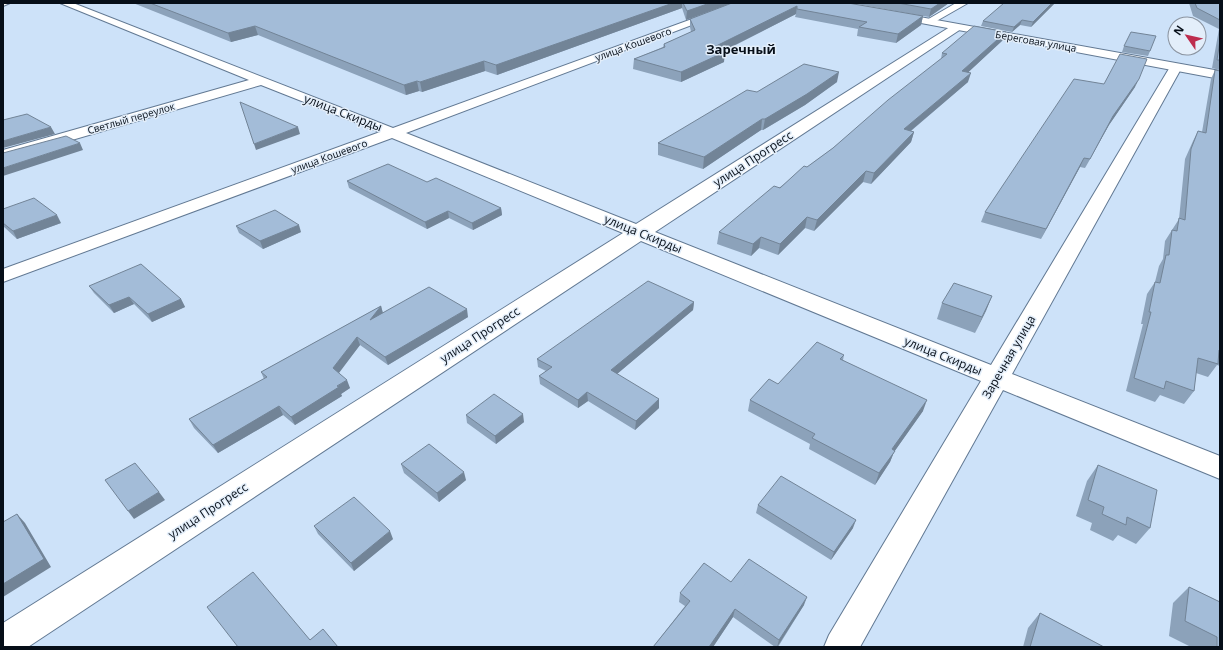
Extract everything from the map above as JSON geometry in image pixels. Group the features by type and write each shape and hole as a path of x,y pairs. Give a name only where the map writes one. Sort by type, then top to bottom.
{"street":[{"name":"улица Скирды","path":"65,3 391,132 1220,468"},
{"name":"улица Кошевого","path":"3,276 745,3"},
{"path":"930,21 963,3"},
{"name":"Береговая улица","path":"879,12 1220,75"},
{"name":"улица Прогресс","path":"3,643 957,27"},
{"name":"Заречная улица","path":"841,647 1176,67"},
{"name":"Светлый переулок","path":"3,155 260,81"}],"building":[{"path":"150,3 673,3 496,65 484,61 420,82 417,81 404,85 255,26 228,33"},
{"path":"683,3 710,3 687,11"},
{"path":"732,3 848,3 923,16 898,34 859,27 867,22 797,9 797,6 710,49 725,52 681,72 634,59 665,47 664,44 695,30 690,19"},
{"path":"898,3 940,3 931,9"},
{"path":"1004,3 1052,3 1033,22 1022,20 1014,27 983,21"},
{"path":"1195,3 1220,3 1220,20 1197,8"},
{"path":"974,26 1006,32 962,71 971,73 904,129 914,132 874,173 866,171 817,220 807,217 780,244 761,237 753,244 719,232 774,186 780,188 804,166 807,167 833,148 888,100 947,54 942,53"},
{"path":"1131,32 1156,36 1150,51 1124,46"},
{"path":"1220,40 1220,60 1217,60"},
{"path":"1120,54 1147,59 1139,79 1113,116 1090,159 1084,158 1046,229 985,212 1074,79 1104,84"},
{"path":"804,64 839,72 807,94 765,119 762,119 704,157 658,143 747,90 757,92"},
{"path":"1215,70 1220,71 1220,351 1219,350 1218,364 1198,358 1194,391 1166,381 1164,389 1134,378 1151,312 1149,312 1155,282 1160,283 1166,255 1169,255 1172,230 1177,231 1179,218 1185,220 1191,149 1198,131 1206,133"},
{"path":"240,102 298,127 254,144"},
{"path":"27,114 51,127 3,141 3,120"},
{"path":"66,136 80,143 3,168 3,153"},
{"path":"388,164 427,182 436,178 501,208 472,223 448,211 425,222 347,181"},
{"path":"34,198 57,215 13,231 3,223 3,209"},
{"path":"275,210 299,225 260,241 236,226"},
{"path":"141,264 181,299 148,314 129,297 109,305 89,286"},
{"path":"648,281 694,302 611,370 659,399 636,421 587,392 578,400 539,376 552,367 537,359"},
{"path":"954,283 992,296 982,317 942,303"},
{"path":"429,287 467,309 385,357 357,337 333,368 347,380 337,386 339,387 291,417 279,406 213,445 189,419 267,377 261,372 381,306 370,320"},
{"path":"817,342 844,355 840,359 927,400 892,449 895,451 879,473 812,438 815,434 750,400 769,379 778,384"},
{"path":"494,394 523,414 495,436 466,415"},
{"path":"429,444 464,472 437,493 401,464"},
{"path":"135,463 159,492 128,511 105,480"},
{"path":"1098,465 1157,490 1150,528 1127,517 1126,525 1102,514 1104,507 1088,500"},
{"path":"781,476 856,520 834,552 758,505"},
{"path":"354,497 390,531 351,563 314,526"},
{"path":"17,514 44,559 3,584 3,522"},
{"path":"749,559 807,597 779,640 735,609 709,647 653,647 690,601 680,593 704,563 731,582"},
{"path":"253,572 310,640 323,629 338,647 238,647 207,607"},
{"path":"1189,587 1220,602 1220,647 1217,647 1217,637 1185,621"},
{"path":"1040,613 1104,647 1030,647"}],"district":[{"name":"Заречный","path":"741,49"}]}
